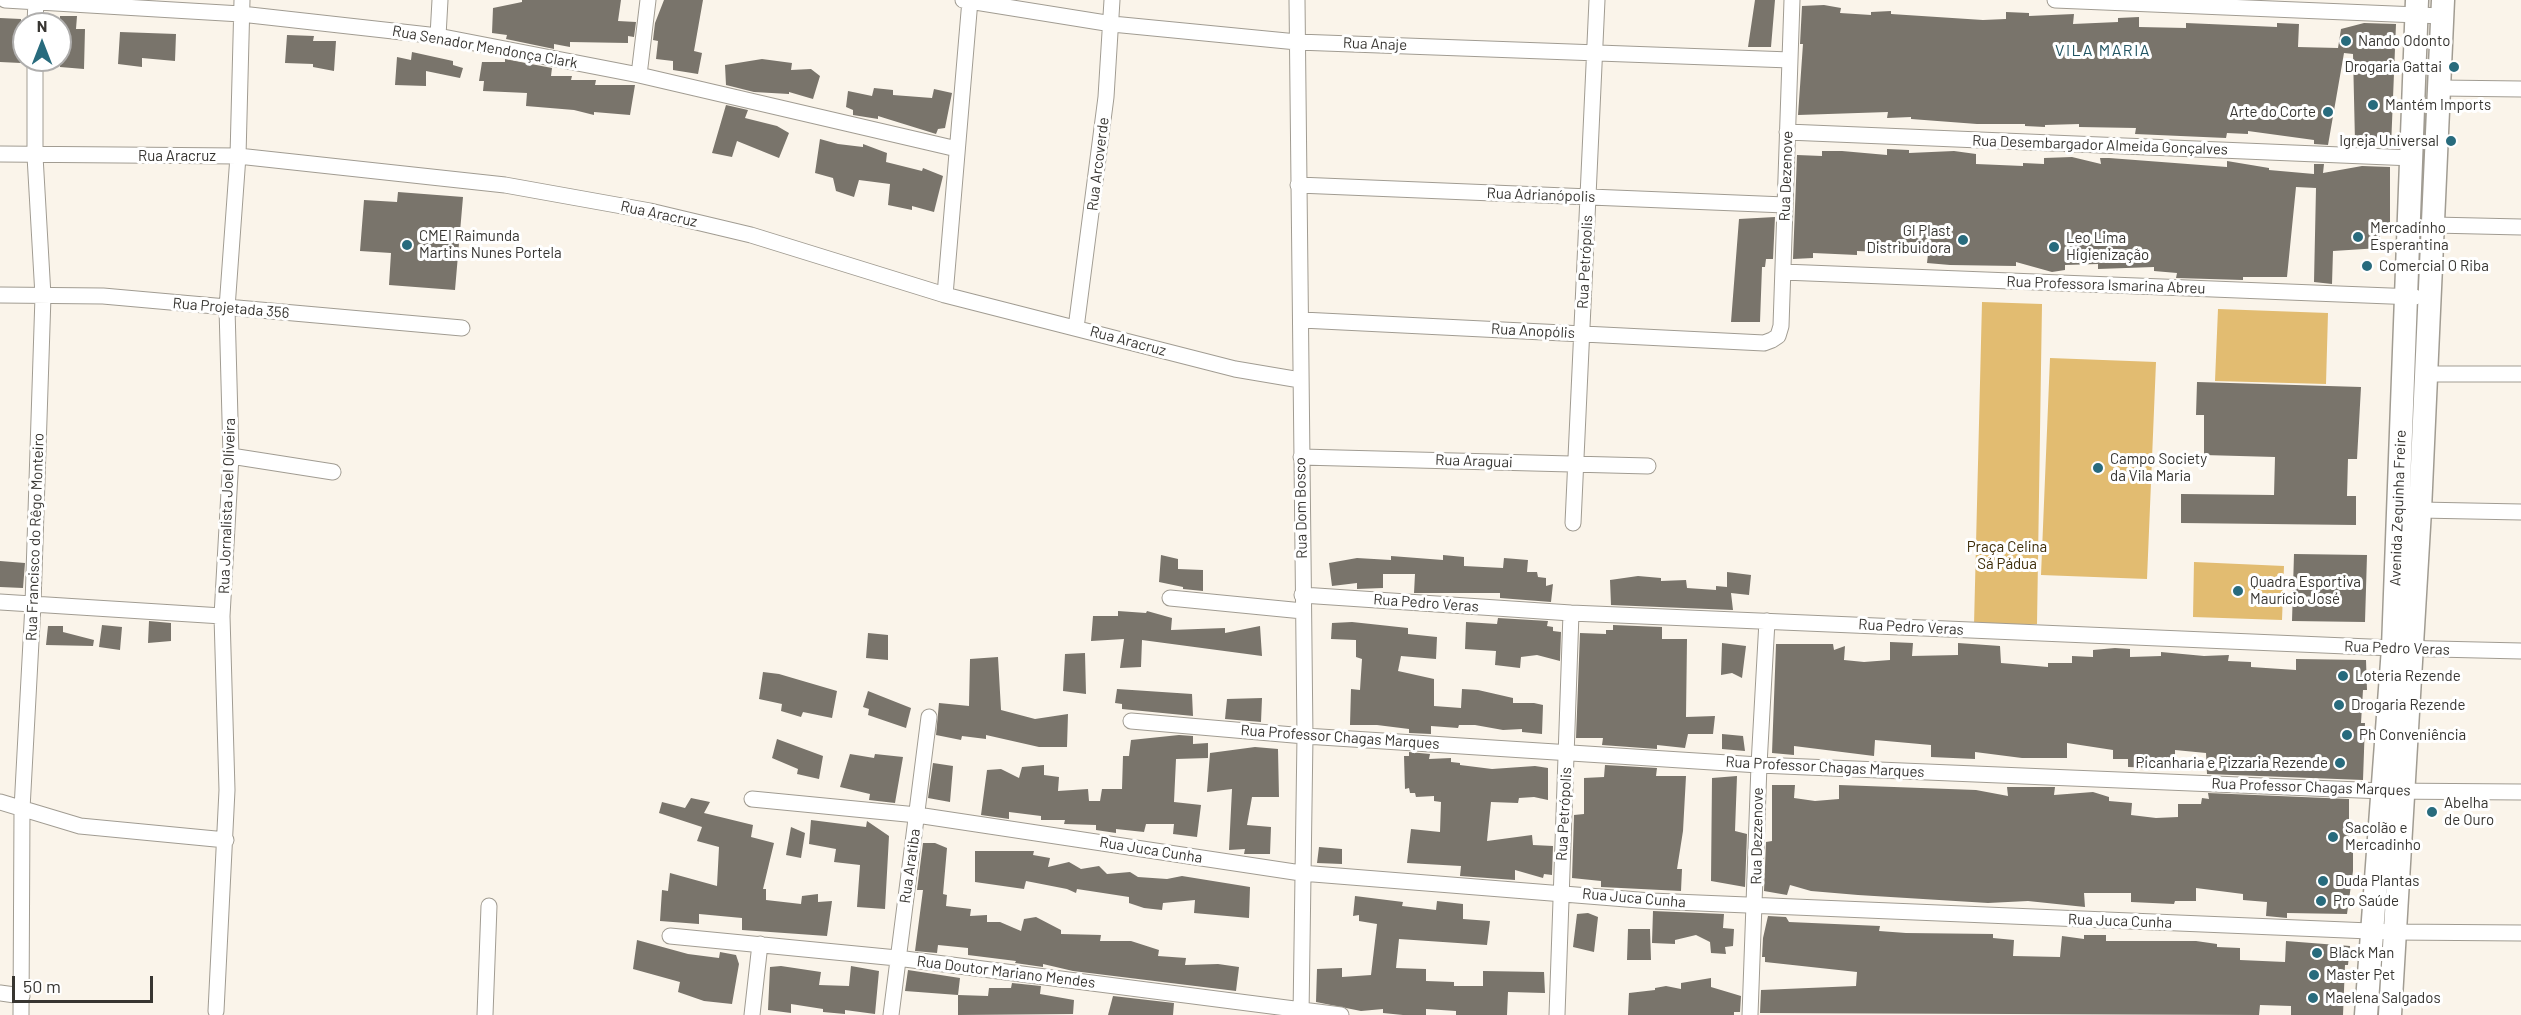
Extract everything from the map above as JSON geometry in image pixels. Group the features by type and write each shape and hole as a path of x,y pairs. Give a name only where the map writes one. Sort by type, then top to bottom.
{"main road":[{"name":"Avenida Zequinha Freire","path":"2366,1015 2383,932 2402,648 2406,296 2417,8"},
{"name":"Avenida Zequinha Freire","path":"2402,648 2420,510 2443,8"},
{"name":"Avenida Zequinha Freire","path":"2383,932 2390,1015"}],"street":[{"name":"Rua Senador Mendonça Clark","path":"5,0 242,7 438,36 639,75 957,149"},
{"path":"438,36 440,0"},
{"path":"639,75 648,0"},
{"path":"945,296 968,0"},
{"name":"Rua Anaje","path":"968,0 1112,24 1297,42 1594,51 1790,60"},
{"name":"Rua Arcoverde","path":"1076,328 1093,204 1112,24 1112,0"},
{"name":"Rua Dom Bosco","path":"1297,0 1305,736 1301,873 1301,1013"},
{"name":"Rua Petrópolis","path":"1573,524 1597,0"},
{"name":"Rua Dezenove","path":"1764,343 1780,333 1792,0"},
{"path":"2055,0 2443,8"},
{"name":"Rua Jornalista Joel Oliveira","path":"216,1011 228,790 222,616 231,456 228,308 238,156 242,7"},
{"name":"Rua Francisco do Rêgo Monteiro","path":"21,1015 22,809 33,604 43,296 35,156 35,72"},
{"path":"2440,88 2521,89"},
{"name":"Rua Desembargador Almeida Gonçalves","path":"1787,132 2413,158"},
{"name":"Rua Aracruz","path":"0,154 238,156 505,185 650,211 752,235 945,296 1235,369 1300,380"},
{"name":"Rua Adrianópolis","path":"1298,185 1785,205"},
{"path":"2434,225 2521,227"},
{"name":"Rua Professora Ismarina Abreu","path":"1783,272 2429,298"},
{"name":"Rua Projetada 356","path":"0,295 103,296 462,328"},
{"name":"Rua Anopólis","path":"1302,320 1764,343"},
{"path":"2425,374 2521,374"},
{"path":"231,456 333,472"},
{"name":"Rua Araguai","path":"1301,457 1648,466"},
{"path":"2420,510 2521,512"},
{"name":"Rua Pedro Veras","path":"1302,595 1571,613 2521,651"},
{"path":"1170,598 1303,611"},
{"path":"0,602 222,616"},
{"name":"Rua Petrópolis","path":"1557,1015 1571,613"},
{"name":"Rua Dezzenove","path":"1750,1015 1767,621"},
{"name":"Rua Aratiba","path":"891,1015 929,717"},
{"name":"Rua Professor Chagas Marques","path":"1131,721 1305,736 1759,765 2393,791 2521,792"},
{"name":"Rua Juca Cunha","path":"752,799 917,815 1301,873 1651,901 2383,932 2521,933"},
{"path":"0,802 80,826 226,840"},
{"path":"485,1015 489,906"},
{"name":"Rua Doutor Mariano Mendes","path":"670,936 897,958 1301,1013 1341,1015"},
{"path":"752,1015 760,944"},
{"path":"0,993 22,996"}],"green space":[{"name":"Praça Celina Sá Pádua","path":"1982,302 2042,304 2037,624 1974,625"},
{"path":"2218,309 2328,313 2326,384 2215,381"},
{"name":"Campo Society da Vila Maria","path":"2050,358 2156,362 2147,579 2041,575"},
{"name":"Quadra Esportiva Maurício José","path":"2194,562 2284,566 2282,620 2193,617"}],"building":[{"path":"522,0 621,0 618,21 636,22 634,37 628,36 628,43 570,42 570,47 554,44 554,49 506,39 507,35 492,33 493,8 522,2"},
{"path":"664,0 703,0 694,51 702,53 698,74 673,70 673,61 656,59 658,41 653,40 655,23"},
{"path":"1755,0 1775,0 1771,47 1748,47"},
{"path":"1824,5 1841,8 1840,13 1871,15 1871,12 1891,11 1891,14 1983,20 2006,19 2006,12 2029,13 2029,16 2074,14 2073,24 2118,22 2118,18 2139,17 2139,27 2186,28 2186,23 2277,27 2277,23 2299,24 2298,47 2338,48 2341,29 2364,23 2396,24 2391,147 2355,142 2353,54 2344,53 2328,145 2314,144 2314,140 2248,131 2248,134 2227,133 2226,138 2135,134 2136,128 2079,127 2079,124 2045,125 2045,127 2025,126 2025,124 1977,124 1911,119 1911,117 1887,118 1888,112 1798,115 1803,44 1800,44 1802,6"},
{"path":"72,16 77,16 76,29 85,29 84,69 72,68"},
{"path":"0,18 12,19 12,63 0,62"},
{"path":"120,32 176,34 175,61 142,58 142,67 118,64"},
{"path":"287,35 314,36 313,41 336,41 334,71 313,67 313,64 285,63"},
{"path":"412,52 453,61 453,65 463,68 460,78 426,71 426,86 395,85 397,57 411,60"},
{"path":"505,59 552,68 551,76 572,76 571,80 596,80 595,85 635,85 630,115 594,112 594,115 574,110 526,106 527,93 483,91 484,81 479,81 482,62 505,62"},
{"path":"762,59 792,63 791,70 811,69 820,76 813,99 789,92 789,94 754,92 726,85 725,65"},
{"path":"874,88 893,90 893,95 932,98 934,89 952,93 945,128 938,129 936,134 878,116 878,119 853,115 853,110 846,107 848,91 872,96"},
{"path":"726,105 748,110 745,118 777,126 789,133 779,158 737,141 732,157 712,153"},
{"path":"820,139 863,147 863,144 887,153 886,162 922,171 923,168 943,176 934,212 912,206 912,210 888,205 890,184 859,180 854,197 836,191 833,178 815,173"},
{"path":"1887,149 1909,150 1909,153 1954,151 1976,154 1976,164 2023,166 2023,163 2044,164 2044,158 2072,157 2101,164 2100,158 2227,167 2227,161 2269,168 2269,170 2314,174 2314,164 2324,164 2323,173 2362,166 2390,167 2390,225 2380,224 2380,248 2333,251 2332,284 2314,282 2316,188 2296,187 2287,277 2243,277 2243,280 2176,278 2177,273 2154,271 2154,267 2098,269 2098,264 2065,265 2065,270 2052,272 2016,262 2016,266 1950,265 1927,263 1928,254 1857,251 1857,255 1813,253 1813,258 1793,259 1797,155 1822,156 1822,151 1842,151 1887,155"},
{"path":"398,192 463,197 455,290 389,285 391,253 360,251 364,200 397,202"},
{"path":"1775,217 1773,259 1766,259 1765,267 1762,267 1760,322 1731,322 1739,219"},
{"path":"2197,382 2361,387 2357,459 2348,459 2347,496 2356,496 2356,525 2181,523 2181,494 2274,495 2275,457 2204,455 2204,415 2196,415"},
{"path":"2294,554 2367,555 2365,622 2292,621"},
{"path":"1161,555 1178,559 1178,569 1203,570 1203,591 1183,589 1183,587 1159,582"},
{"path":"1443,555 1464,557 1464,566 1503,568 1504,558 1528,560 1527,572 1537,572 1538,577 1546,578 1546,586 1553,584 1551,602 1500,598 1500,593 1414,593 1415,574 1383,574 1383,588 1357,589 1357,583 1332,586 1329,563 1357,558 1391,560 1391,556 1443,560"},
{"path":"0,561 25,563 23,588 0,587"},
{"path":"1727,572 1751,575 1749,595 1731,593 1733,610 1611,605 1610,580 1638,576 1661,578 1661,581 1686,580 1687,588 1716,590 1716,586 1727,587"},
{"path":"1118,611 1146,613 1147,611 1172,618 1171,630 1225,628 1225,633 1260,626 1262,656 1142,640 1141,667 1120,668 1124,639 1091,641 1093,616 1118,616"},
{"path":"1498,618 1548,621 1547,626 1553,627 1553,631 1561,632 1560,661 1537,655 1521,657 1520,668 1495,665 1496,651 1465,649 1466,622 1497,624"},
{"path":"149,621 171,623 171,641 148,643"},
{"path":"1352,622 1408,628 1408,634 1437,637 1436,659 1401,656 1398,671 1434,679 1434,706 1461,708 1462,689 1513,698 1513,703 1543,705 1542,734 1522,732 1522,729 1503,730 1475,725 1459,725 1458,728 1431,726 1431,734 1409,733 1409,729 1377,725 1350,725 1351,689 1360,690 1362,659 1356,657 1356,640 1331,639 1332,623"},
{"path":"102,625 122,627 120,650 99,647"},
{"path":"1613,625 1662,627 1662,639 1687,639 1686,717 1715,716 1713,734 1688,734 1685,748 1657,745 1657,749 1602,745 1603,738 1576,738 1580,633 1606,634 1606,630 1613,630"},
{"path":"48,626 63,626 63,632 94,640 93,646 46,645"},
{"path":"868,633 888,635 888,660 866,658"},
{"path":"1890,642 1913,643 1912,656 1958,655 1958,643 2000,646 2001,663 2048,667 2048,663 2072,663 2072,656 2093,657 2093,650 2115,648 2130,649 2130,657 2161,656 2161,652 2204,656 2229,655 2228,661 2251,662 2251,667 2296,670 2296,659 2366,660 2367,690 2363,690 2361,723 2365,723 2363,780 2207,774 2206,753 2175,750 2175,760 2156,759 2157,768 2128,767 2128,759 2113,759 2113,750 2067,743 2067,758 2022,758 1975,752 1975,759 1931,757 1931,745 1875,740 1874,756 1794,746 1794,755 1772,753 1776,644 1833,644 1834,650 1845,646 1844,660 1864,662 1890,660"},
{"path":"1722,643 1746,646 1742,678 1732,673 1721,675"},
{"path":"1085,653 1086,694 1063,691 1065,654"},
{"path":"998,657 1001,710 1035,719 1068,714 1067,747 1039,747 986,735 986,739 962,736 961,740 936,735 939,703 969,706 970,659"},
{"path":"763,672 779,674 837,691 832,718 803,712 801,717 781,711 782,704 759,699"},
{"path":"1117,689 1192,694 1193,716 1122,709 1122,704 1115,703"},
{"path":"868,691 911,708 906,728 868,715 869,709 863,707"},
{"path":"1262,698 1261,722 1225,719 1227,699"},
{"path":"1722,734 1743,736 1745,751 1722,749"},
{"path":"1179,735 1193,736 1193,744 1208,743 1208,758 1176,759 1174,802 1201,805 1197,837 1173,834 1174,824 1146,824 1144,832 1116,829 1116,833 1096,830 1096,825 1064,824 1065,820 1041,820 1041,816 1009,812 1009,819 981,815 987,770 1001,769 1019,778 1022,767 1044,765 1044,775 1059,777 1058,791 1088,789 1089,801 1100,801 1102,789 1122,789 1123,756 1129,756 1131,740"},
{"path":"777,739 823,756 819,779 797,774 798,769 772,758"},
{"path":"1255,747 1278,749 1279,797 1252,797 1247,825 1271,827 1270,854 1244,854 1245,849 1229,850 1232,789 1207,792 1210,753"},
{"path":"1409,752 1430,754 1429,759 1451,758 1451,762 1460,763 1460,765 1492,769 1535,766 1548,768 1548,800 1534,797 1519,798 1518,803 1491,802 1487,841 1532,835 1533,845 1553,846 1552,875 1544,874 1543,878 1515,870 1515,880 1460,876 1461,866 1407,863 1411,829 1440,832 1441,802 1434,801 1434,796 1416,797 1415,793 1410,793 1409,788 1405,789 1404,756 1409,756"},
{"path":"850,754 874,758 875,754 903,757 895,803 869,800 870,794 840,787"},
{"path":"933,763 953,766 950,802 928,798"},
{"path":"1605,765 1657,768 1656,776 1686,776 1683,831 1677,869 1682,869 1681,891 1601,887 1601,881 1572,878 1574,815 1584,814 1584,778 1604,777"},
{"path":"1737,776 1735,831 1747,834 1745,887 1711,881 1712,778"},
{"path":"1772,785 1795,785 1794,798 1815,801 1839,799 1839,785 1976,790 2008,796 2007,787 2055,787 2054,795 2093,792 2109,797 2109,801 2132,803 2131,815 2156,818 2178,817 2178,804 2201,804 2202,798 2209,799 2208,793 2349,799 2349,852 2353,852 2353,871 2347,914 2287,913 2287,918 2266,916 2267,902 2243,900 2243,894 2196,888 2196,901 2175,901 2174,904 2131,902 2131,893 2084,893 2085,907 2028,901 1988,903 1858,895 1811,891 1790,885 1787,895 1764,891 1766,842 1772,841"},
{"path":"691,798 710,802 704,813 753,825 751,837 774,843 763,889 766,889 766,900 801,904 802,896 818,894 818,902 832,901 827,936 742,930 742,918 699,914 699,924 660,921 662,890 668,891 670,873 717,886 719,847 697,841 702,827 659,813 662,802 685,808"},
{"path":"811,820 866,827 867,821 889,836 885,909 857,907 860,865 834,862 836,849 809,844"},
{"path":"791,827 805,833 801,858 786,855"},
{"path":"923,843 935,843 947,848 943,894 947,895 946,906 971,909 970,916 987,915 987,922 1000,922 1021,931 1024,919 1036,917 1061,930 1061,934 1101,935 1100,941 1131,941 1159,950 1158,956 1186,958 1185,965 1218,964 1239,967 1236,991 1073,971 1043,964 1043,967 1015,963 1016,961 968,955 968,948 938,945 937,953 915,951 923,890 917,890"},
{"path":"1319,847 1342,849 1342,864 1317,863"},
{"path":"975,851 1034,851 1033,855 1050,858 1048,867 1069,862 1081,869 1099,866 1107,874 1130,872 1138,877 1167,879 1182,876 1250,887 1249,918 1194,913 1195,900 1163,903 1162,910 1129,903 1129,897 1077,889 1076,893 1026,881 1024,889 975,882"},
{"path":"1355,896 1403,902 1402,906 1436,910 1437,901 1463,904 1463,919 1490,921 1487,945 1399,939 1396,968 1426,969 1426,981 1454,982 1454,986 1483,986 1483,971 1544,972 1545,993 1508,992 1507,1015 1456,1015 1456,1011 1426,1009 1426,1015 1403,1015 1383,1013 1383,1009 1361,1011 1316,1002 1317,969 1342,968 1342,977 1371,975 1377,924 1359,921 1359,915 1353,916"},
{"path":"1653,911 1724,914 1723,928 1734,929 1733,946 1725,947 1726,954 1711,953 1710,942 1696,935 1675,940 1675,944 1652,943"},
{"path":"1588,913 1598,917 1594,952 1573,947 1577,914"},
{"path":"1768,916 1786,917 1789,922 1880,926 1879,931 1993,934 1993,938 2014,940 2013,956 2060,957 2062,936 2084,939 2084,935 2106,935 2106,941 2196,941 2217,944 2217,947 2240,948 2240,960 2285,962 2286,941 2350,946 2348,965 2345,965 2343,1015 2291,1015 2291,1006 2260,1005 2259,1015 1760,1013 1761,990 1856,986 1857,972 1765,962 1765,957 1762,957 1763,938"},
{"path":"1628,929 1650,929 1651,960 1627,960"},
{"path":"637,940 688,954 719,958 720,952 736,955 739,964 732,1004 704,1001 678,992 680,982 633,969"},
{"path":"781,966 821,972 819,985 849,986 851,966 879,971 875,1014 845,1010 845,1014 823,1012 823,1009 791,1004 791,1013 768,1010 770,967"},
{"path":"908,970 960,978 958,995 905,991"},
{"path":"1711,978 1711,987 1741,996 1740,1012 1734,1012 1734,1015 1628,1015 1629,993 1655,990 1655,988 1666,986 1681,989 1681,983"},
{"path":"1012,983 1041,986 1040,994 1074,1000 1073,1014 958,1015 958,995 988,996 989,988 1011,988"},
{"path":"1113,996 1174,1003 1173,1015 1108,1015"}],"place":[{"name":"Nando Odonto","path":"2346,41"},
{"name":"Drogaria Gattai","path":"2454,67"},
{"name":"Mantém Imports","path":"2373,105"},
{"name":"Arte do Corte","path":"2328,112"},
{"name":"Igreja Universal","path":"2451,141"},
{"name":"Mercadinho Esperantina","path":"2358,237"},
{"name":"Gl Plast Distribuidora","path":"1963,240"},
{"name":"CMEI Raimunda Martins Nunes Portela","path":"407,245"},
{"name":"Leo Lima Higienização","path":"2054,247"},
{"name":"Comercial O Riba","path":"2367,266"},
{"name":"Campo Society da Vila Maria","path":"2098,468"},
{"name":"Quadra Esportiva Maurício José","path":"2238,591"},
{"name":"Loteria Rezende","path":"2343,676"},
{"name":"Drogaria Rezende","path":"2339,705"},
{"name":"Ph Conveniência","path":"2347,735"},
{"name":"Picanharia e Pizzaria Rezende","path":"2340,763"},
{"name":"Abelha de Ouro","path":"2432,812"},
{"name":"Sacolão e Mercadinho","path":"2333,837"},
{"name":"Duda Plantas","path":"2323,881"},
{"name":"Pro Saúde","path":"2321,901"},
{"name":"Black Man","path":"2317,953"},
{"name":"Master Pet","path":"2314,975"},
{"name":"Maelena Salgados","path":"2313,998"}],"district":[{"name":"VILA MARIA","path":"2103,51"}]}
